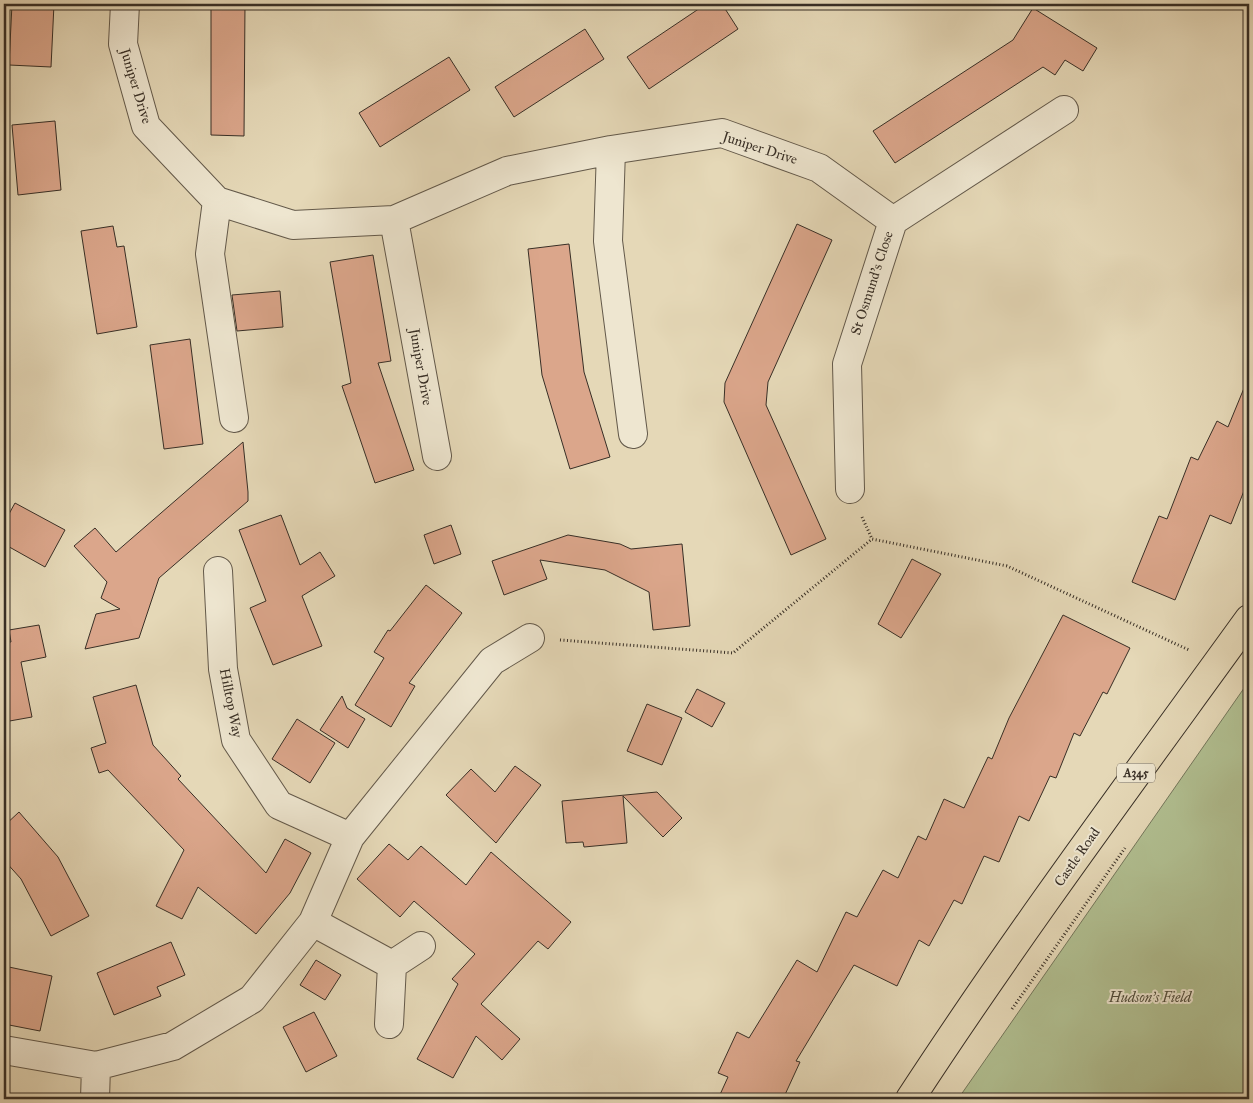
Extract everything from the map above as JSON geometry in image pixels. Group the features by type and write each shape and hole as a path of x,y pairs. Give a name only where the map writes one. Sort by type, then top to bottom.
{"main road":[{"name":"Castle Road","path":"910,1099 960,1022 1119,797 1249,619"}],"street":[{"name":"Juniper Drive","path":"125,4 123,44 146,126 217,201 293,225 394,220 507,171 611,150 722,133 819,168 892,221"},
{"name":"St Osmund's Close","path":"850,489 847,364 892,221 1064,110"},
{"path":"611,150 608,241 633,434"},
{"path":"217,201 210,254 234,418"},
{"name":"Juniper Drive","path":"394,220 438,456"},
{"name":"Hilltop Way","path":"218,571 223,669 236,740 279,805 350,837"},
{"path":"4,1050 96,1066 173,1046 252,1000 313,922 350,837 492,662 530,638"},
{"path":"313,922 392,966"},
{"path":"392,966 421,946"},
{"path":"389,1024 392,966"},
{"path":"96,1066 96,1099"}],"path":[{"path":"530,638 734,653 872,539 1007,566 1216,663"},
{"path":"1010,1011 1130,841"}],"green space":[{"name":"Hudson's Field","path":"1249,681 1249,1099 958,1099"}],"building":[{"path":"12,4 54,4 51,67 9,65"},
{"path":"211,4 245,4 244,136 211,135"},
{"path":"706,4 722,4 738,29 649,89 627,57"},
{"path":"1033,8 1097,48 1083,71 1065,60 1055,75 1043,67 895,163 873,131 1013,40"},
{"path":"585,29 604,59 514,117 495,87"},
{"path":"449,57 470,90 380,147 359,113"},
{"path":"55,121 61,190 18,195 12,125"},
{"path":"797,224 832,240 768,382 766,405 826,539 791,555 724,402 725,383"},
{"path":"113,226 117,247 124,246 137,327 97,334 81,231"},
{"path":"569,244 584,372 610,457 570,469 542,375 528,249"},
{"path":"373,255 391,361 378,363 414,470 375,483 342,386 351,383 330,262"},
{"path":"280,291 283,327 237,331 232,295"},
{"path":"190,339 203,444 164,449 150,345"},
{"path":"1249,376 1249,478 1231,524 1210,515 1175,600 1132,582 1159,516 1167,519 1191,457 1198,460 1217,421 1228,427"},
{"path":"243,442 248,501 159,578 139,638 85,649 96,614 120,609 101,598 107,582 74,546 95,528 116,552"},
{"path":"15,503 65,530 45,567 4,544 4,523"},
{"path":"281,515 300,565 320,552 335,576 302,596 322,646 273,665 250,608 266,601 239,530"},
{"path":"451,525 461,554 434,564 424,535"},
{"path":"568,535 620,544 631,549 682,544 690,626 653,630 649,592 605,570 540,560 547,579 504,595 492,561"},
{"path":"912,559 941,574 901,638 878,624"},
{"path":"426,585 462,613 409,683 415,686 391,727 355,705 384,658 374,652 388,630 390,631"},
{"path":"1063,615 1130,648 1107,694 1103,692 1080,736 1074,733 1056,778 1050,776 1029,821 1019,816 999,862 984,856 962,904 954,900 929,946 919,940 897,986 854,965 796,1061 800,1062 783,1099 718,1099 728,1077 718,1073 737,1032 749,1038 797,960 817,972 846,912 857,917 883,870 898,878 918,836 926,840 944,799 964,808 988,757 992,759 1009,718"},
{"path":"39,625 46,657 21,662 32,717 4,722 4,642 11,642 9,630"},
{"path":"136,685 153,745 181,776 178,779 266,873 285,839 311,853 290,893 256,934 198,887 182,919 156,906 184,850 108,770 99,773 91,748 106,743 93,697"},
{"path":"697,689 725,703 712,727 685,712"},
{"path":"342,696 347,708 365,719 348,748 320,730"},
{"path":"647,704 682,718 662,765 627,751"},
{"path":"297,719 335,743 310,783 272,759"},
{"path":"515,766 541,785 496,843 446,795 471,769 495,792"},
{"path":"657,792 682,818 663,837 623,796 627,843 584,847 583,842 566,843 562,801"},
{"path":"19,812 58,857 89,916 51,936 21,879 4,860 4,826"},
{"path":"389,844 408,860 421,846 466,885 491,852 571,922 548,949 538,941 481,1004 520,1039 502,1060 476,1036 453,1078 417,1059 458,984 452,979 475,954 414,901 400,917 357,879"},
{"path":"171,942 185,975 157,987 161,996 114,1015 97,973"},
{"path":"316,960 341,975 325,1000 300,985"},
{"path":"4,966 52,976 40,1031 4,1024"},
{"path":"314,1012 337,1056 306,1072 283,1027"}]}
